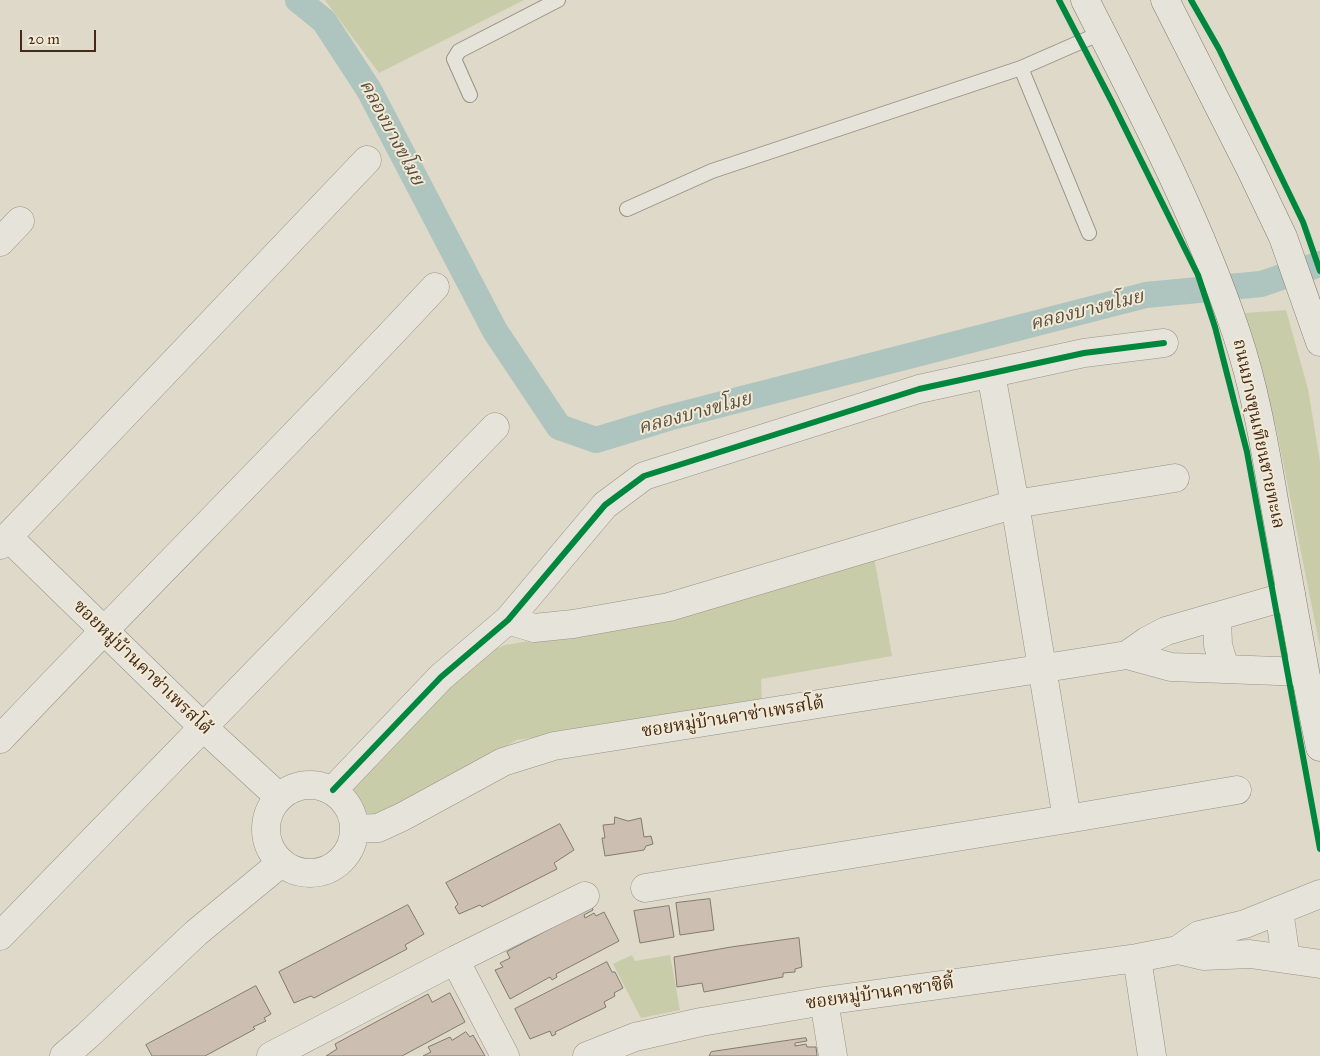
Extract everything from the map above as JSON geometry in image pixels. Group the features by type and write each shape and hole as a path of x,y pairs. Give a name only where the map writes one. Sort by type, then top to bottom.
{"street":[{"name":"ถนนบางขุนเทียนชายทะเล","path":"1085,0 1162,151 1205,248 1236,333 1256,406 1304,672 1320,747"},
{"path":"1166,0 1252,170 1282,238 1318,336"},
{"path":"4,541 367,160"},
{"path":"0,242 20,221"},
{"path":"0,739 339,390 435,286"},
{"path":"333,790 441,677 508,620 605,505 644,476 919,389 1084,354 1164,343"},
{"path":"991,374 1015,504 1067,819"},
{"path":"0,936 495,427"},
{"path":"508,620 534,628 573,624 669,607 1015,504 1175,478"},
{"name":"ซอยหมู่บ้านคาซ่าเพรสโต้","path":"4,541 103,631 279,797"},
{"name":"ซอยหมู่บ้านคาซ่าเพรสโต้","path":"1127,655 1147,640 1166,631 1291,595"},
{"path":"1217,617 1218,645 1225,669"},
{"name":"ซอยหมู่บ้านคาซ่าเพรสโต้","path":"355,830 378,828 402,818 503,762 554,746 1127,655 1171,667 1304,672"},
{"path":"305,784 320,785 333,790 345,800 352,812 355,830 347,855 336,865 323,871 308,873 294,870 281,863 272,851 266,838 266,823 270,809 279,797 291,788 305,784"},
{"path":"645,888 1237,790"},
{"path":"64,1056 88,1036 196,933 281,863"},
{"name":"ซอยหมู่บ้านคาซาซิตี้","path":"587,1056 635,1037 701,1022 824,1001 1137,958 1178,950 1199,935 1245,924 1320,894"},
{"path":"271,1056 303,1049 455,960 585,896"},
{"path":"1279,910 1286,959"},
{"name":"ซอยหมู่บ้านคาซาซิตี้","path":"1178,950 1203,956 1250,954 1320,964"},
{"path":"1137,958 1152,1056"},
{"path":"455,960 505,1056"},
{"path":"824,1001 833,1056"}],"lane":[{"path":"470,95 454,59 459,51 558,0"},
{"path":"627,209 712,171 1021,68 1101,33"},
{"path":"1021,68 1089,234"}],"green space":[{"path":"325,0 524,0 379,73"},
{"path":"1286,310 1308,389 1320,462 1320,647 1276,427 1245,313"},
{"path":"874,557 892,656 761,679 762,701 517,740 395,810 374,815 363,812 354,798 353,786 478,657 505,645 587,632"},
{"path":"632,955 635,961 670,955 680,1010 641,1018 613,964"}],"building":[{"path":"615,817 628,821 641,818 644,837 651,836 653,844 646,846 644,850 605,856 602,838 605,838 603,825 614,824"},
{"path":"560,824 574,850 554,863 557,869 482,907 480,905 459,914 455,907 458,904 446,883"},
{"path":"710,899 714,930 680,935 676,903"},
{"path":"408,905 424,934 405,945 407,949 314,998 311,996 294,1003 279,972"},
{"path":"669,906 674,937 640,943 634,911"},
{"path":"592,907 593,910 584,915 585,918 594,913 596,916 604,912 619,941 556,974 557,977 552,980 550,977 510,999 495,970 503,967 500,963 510,958 507,952"},
{"path":"799,938 802,967 795,969 795,972 783,973 783,977 704,992 702,983 677,987 674,957"},
{"path":"607,962 612,972 615,972 623,988 614,993 615,996 604,1002 606,1007 555,1032 556,1034 552,1036 550,1031 530,1039 515,1009"},
{"path":"256,986 271,1014 264,1018 266,1021 253,1027 255,1029 205,1056 152,1056 146,1045"},
{"path":"450,993 465,1022 402,1056 326,1056 337,1049 335,1044 428,994 432,1002"},
{"path":"466,1032 470,1037 473,1035 485,1056 423,1056 431,1052 428,1047 450,1037 452,1040"},
{"path":"806,1038 807,1041 795,1043 795,1046 806,1044 807,1047 816,1047 817,1056 709,1056 711,1052"}],"waterway":[{"name":"คลองบางขโมย","path":"298,0 324,21 369,90 495,331 559,427 596,440 668,418 1146,295 1261,284 1320,264"}],"cycle path":[{"path":"1059,0 1198,275 1215,327 1247,452 1320,849"},
{"path":"1191,0 1219,49 1303,222 1320,271"},
{"path":"333,790 441,677 508,620 605,505 644,476 919,389 1084,353 1164,343"}]}
